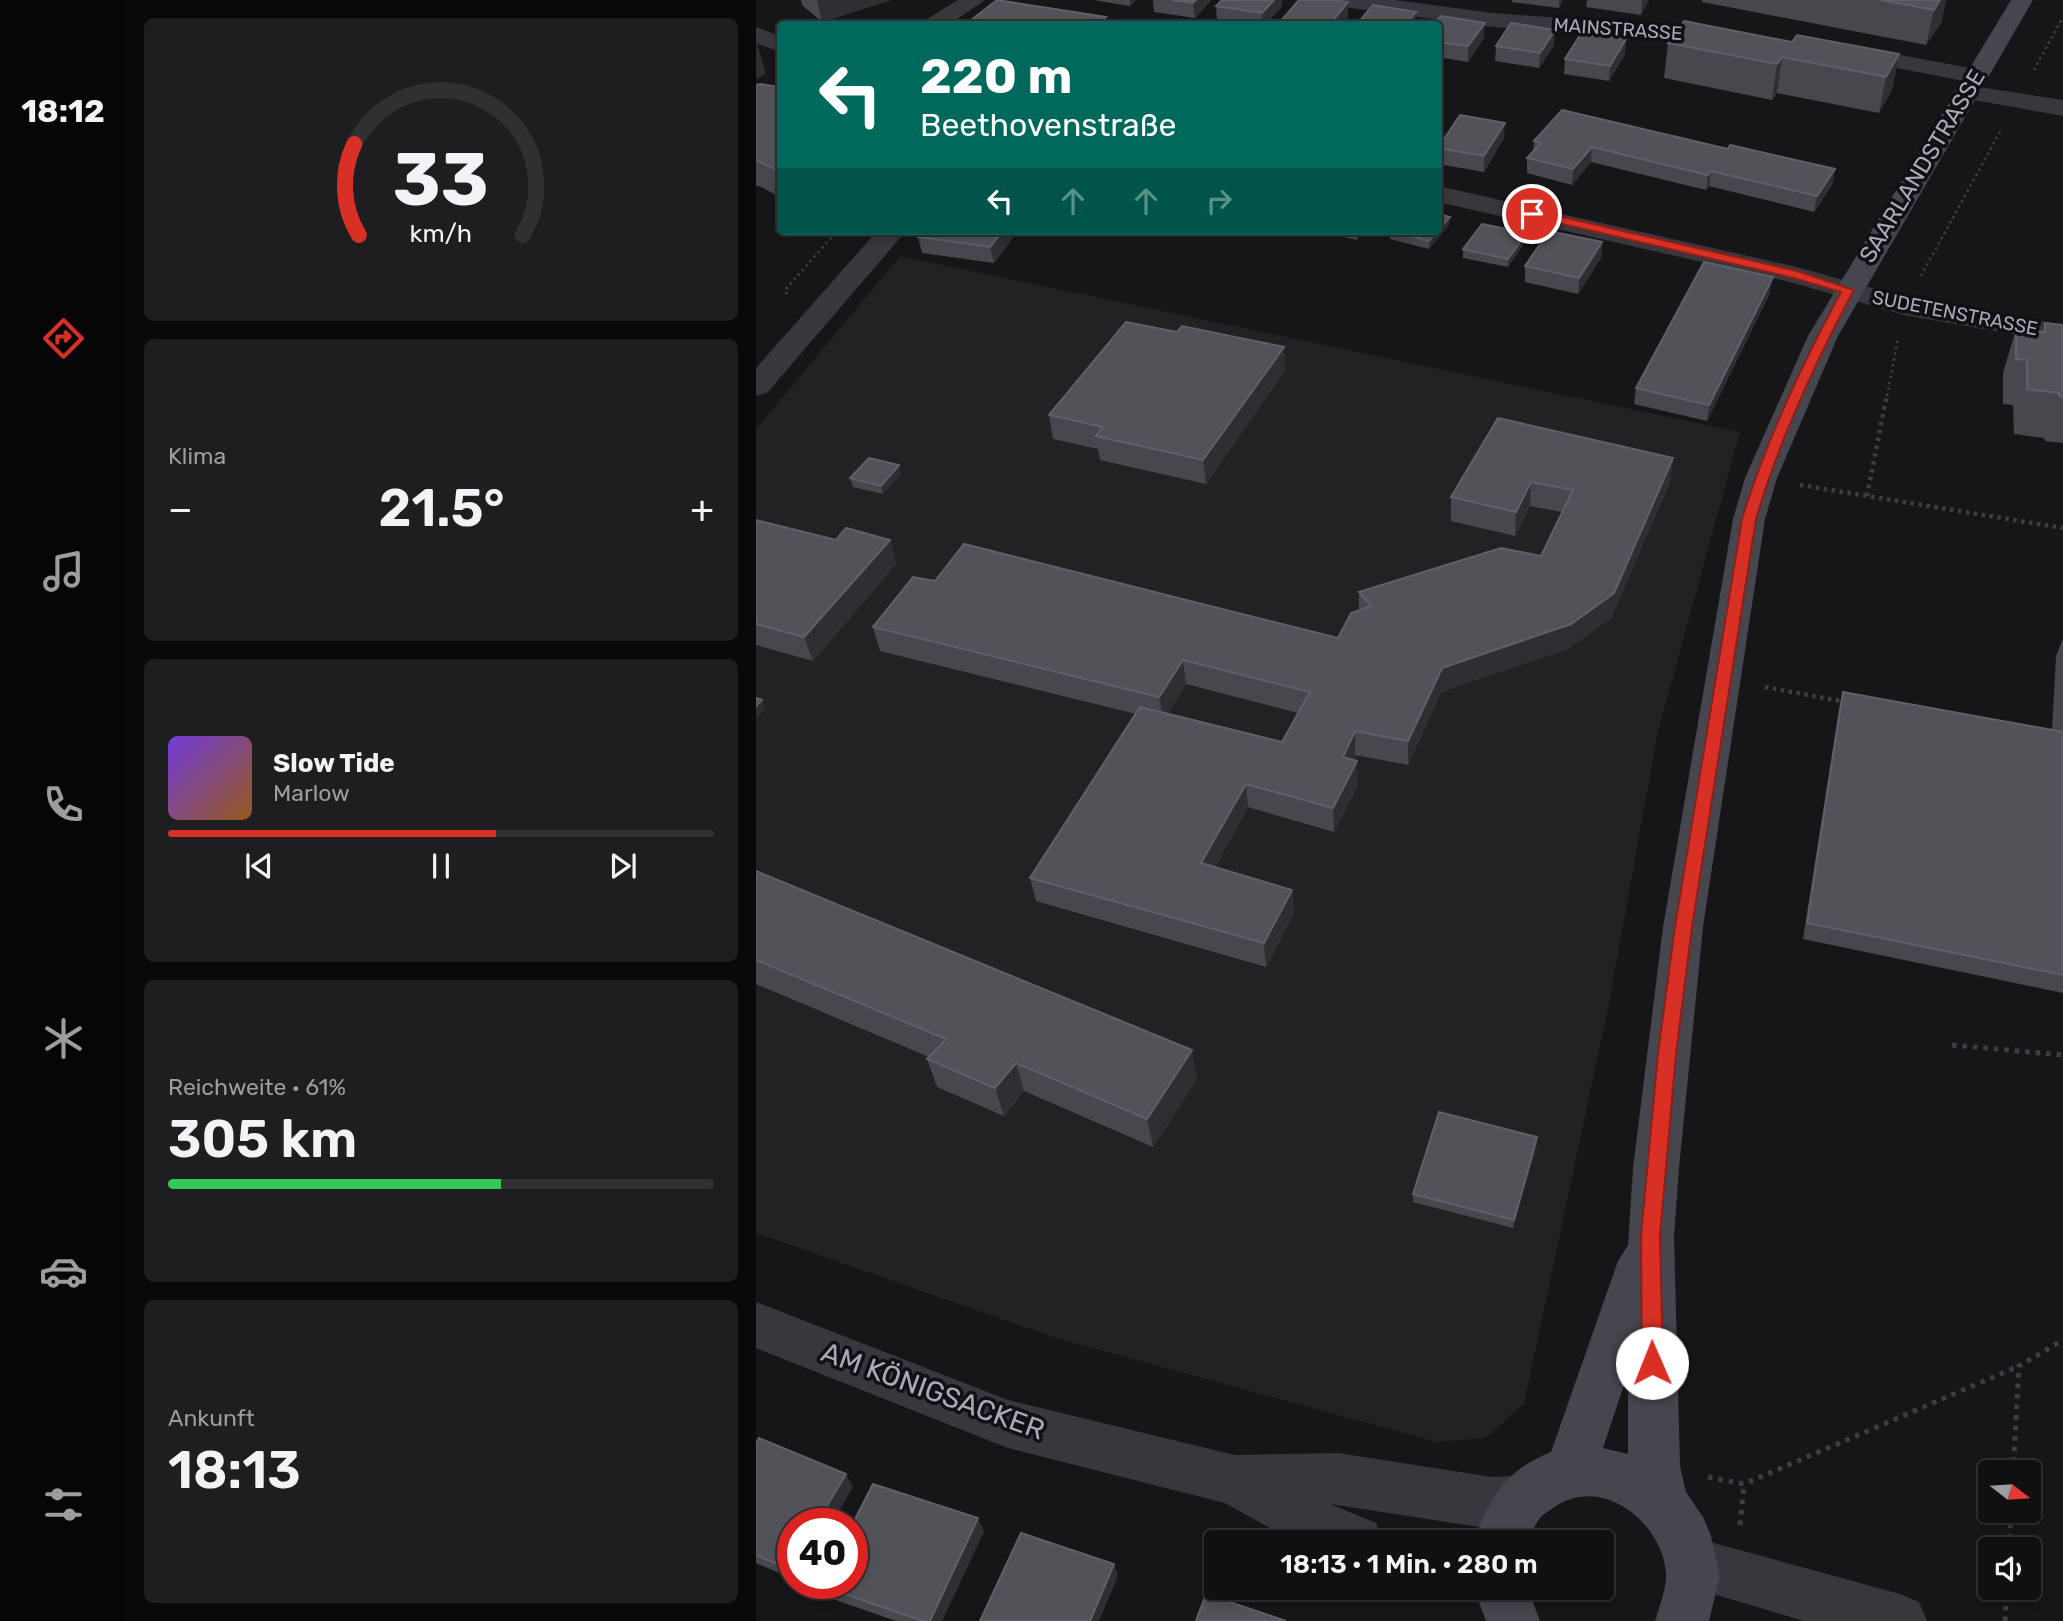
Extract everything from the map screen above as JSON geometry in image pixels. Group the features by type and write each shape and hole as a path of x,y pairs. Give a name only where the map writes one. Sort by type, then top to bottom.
{"street":[{"path":"940,21 974,0"},
{"name":"MAINSTRASSE","path":"1343,0 1493,20 1745,39"},
{"name":"SAARLANDSTRASSE","path":"1662,1501 1654,1465 1651,1236 1667,1054 1721,679 1749,519 1761,478 1823,336 2022,0"},
{"path":"756,34 777,44"},
{"path":"1824,49 1971,84 2016,103 2063,108"},
{"name":"SUDETENSTRASSE","path":"1442,195 1797,275 1904,306 2063,334"},
{"path":"756,387 889,235"},
{"name":"SAARLANDSTRASSE","path":"1570,1470 1651,1236"},
{"name":"AM KÖNIGSACKER","path":"756,1325 1008,1424 1234,1480 1327,1530"},
{"path":"1508,1522 1533,1487 1570,1470 1590,1469 1629,1478 1662,1501 1676,1519 1692,1563 1693,1586 1688,1609 1682,1621"},
{"name":"AM KÖNIGSACKER","path":"1234,1480 1338,1478 1492,1503 1508,1522"},
{"path":"1692,1563 1720,1573 1900,1621"}],"path":[{"path":"1867,496 1904,306 2063,17"},
{"path":"1761,478 2063,528"},
{"path":"1721,679 1858,705"},
{"path":"1952,1045 2063,1055"},
{"path":"1744,1484 2019,1366 2063,1340"},
{"path":"2014,1460 2019,1366"},
{"path":"2005,1621 2006,1600"}],"shaded area":[{"path":"900,256 1740,432 1658,732 1608,1008 1524,1404 1485,1438 1437,1442 1056,1338 756,1233 756,429"}],"building":[{"path":"997,0 1106,17 1102,21 970,21"},
{"path":"1172,0 1196,0 1193,3"},
{"path":"1222,0 1274,0 1262,13 1216,6"},
{"path":"1299,0 1348,2 1332,21 1281,21"},
{"path":"1881,0 1940,0 1934,10"},
{"path":"1373,5 1416,12 1408,21 1360,21"},
{"path":"1441,16 1485,23 1468,46 1442,43 1442,21 1437,21"},
{"path":"1684,21 1792,42 1797,35 1899,54 1886,77 1782,57 1777,64 1668,43"},
{"path":"1511,23 1555,30 1540,53 1496,46"},
{"path":"1582,32 1626,39 1610,66 1565,59"},
{"path":"756,85 777,87 777,170 756,160"},
{"path":"1562,110 1728,149 1730,145 1835,169 1817,196 1711,171 1708,175 1592,147 1573,169 1527,158 1541,143 1534,141"},
{"path":"1460,115 1505,123 1484,156 1442,149 1442,142"},
{"path":"1442,215 1450,217 1442,226"},
{"path":"1482,224 1527,233 1508,259 1463,249"},
{"path":"1549,231 1602,242 1579,278 1525,266"},
{"path":"920,235 1000,235 990,247 918,237"},
{"path":"1407,235 1434,235 1429,241"},
{"path":"1704,262 1773,277 1709,405 1636,388"},
{"path":"1126,322 1177,332 1182,326 1284,347 1203,460 1096,436 1103,427 1049,415"},
{"path":"2045,323 2063,325 2063,397 2059,396 2059,393 2027,389 2027,360 2016,359 2016,329 2045,332"},
{"path":"1498,418 1673,458 1614,593 1571,624 1442,668 1408,741 1355,731 1343,757 1357,761 1333,808 1246,784 1201,863 1292,890 1264,943 1030,878 1140,707 1282,742 1310,692 1183,660 1159,697 873,627 913,577 935,581 964,544 1338,638 1351,613 1371,606 1359,592 1501,548 1541,556 1573,490 1531,482 1516,512 1451,497"},
{"path":"869,458 899,465 881,486 850,478"},
{"path":"756,520 836,540 846,528 890,540 804,637 756,624"},
{"path":"1843,692 2063,732 2063,975 1807,923"},
{"path":"756,871 1192,1050 1147,1119 1016,1063 995,1088 927,1059 946,1039 756,960"},
{"path":"1439,1112 1537,1137 1514,1220 1413,1194"},
{"path":"759,1438 846,1474 826,1508 777,1508 777,1564 756,1555 756,1443"},
{"path":"873,1484 978,1518 930,1621 859,1599 868,1599 868,1508 861,1508"},
{"path":"1021,1533 1114,1564 1090,1621 980,1621"},
{"path":"1204,1599 1224,1600 1286,1621 1196,1621"}],"route":[{"path":"1532,214 1797,275 1848,290 1823,336 1761,478 1749,519 1721,679 1683,927 1667,1054 1651,1236 1652,1363"}]}
